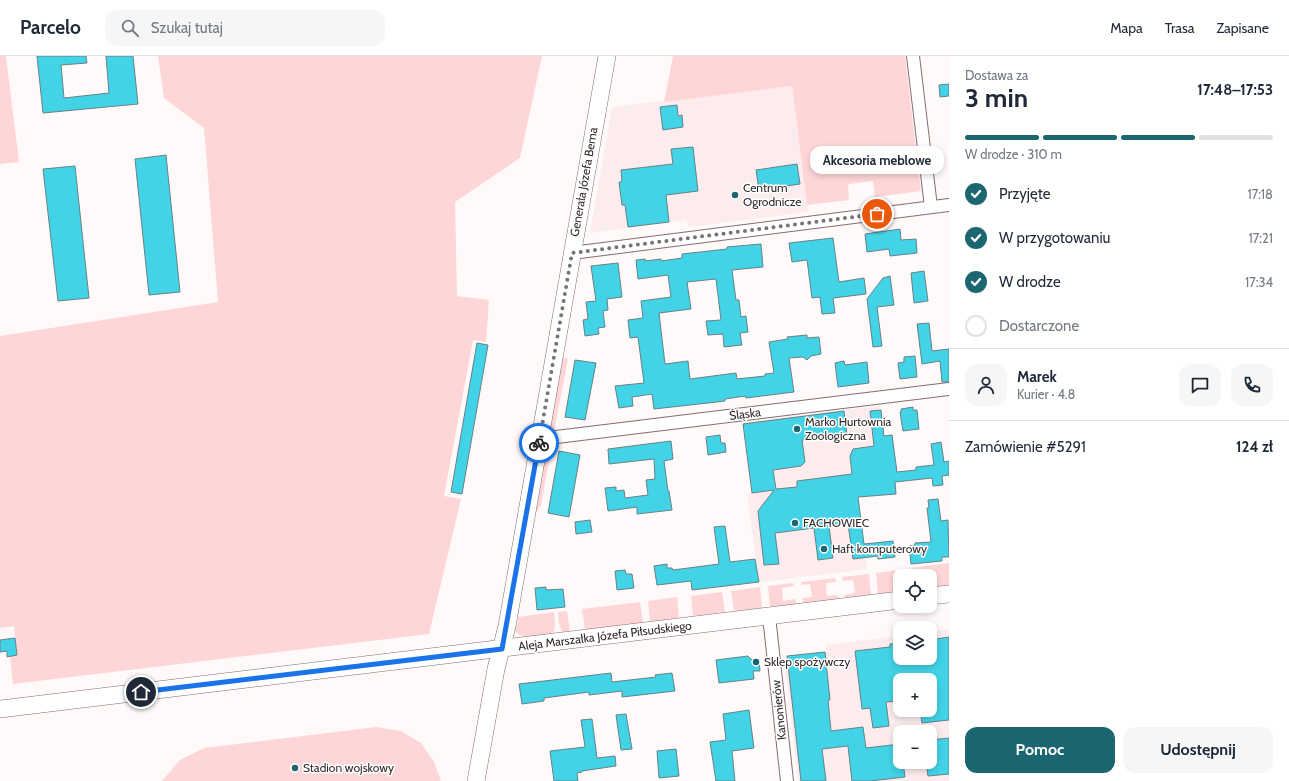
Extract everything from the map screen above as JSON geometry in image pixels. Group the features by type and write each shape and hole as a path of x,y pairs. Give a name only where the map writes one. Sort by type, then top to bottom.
{"street":[{"name":"Generała Józefa Bema","path":"476,781 496,669 502,649 540,439 607,56"},
{"path":"913,56 931,207"},
{"path":"572,253 949,205"},
{"name":"Śląska","path":"540,439 949,389"},
{"path":"937,595 949,594"},
{"name":"Aleja Marszałka Józefa Piłsudskiego","path":"0,709 893,601"},
{"name":"Kanonierów","path":"769,616 787,781"}],"shaded area":[{"path":"0,56 6,56 19,162 0,164"},
{"path":"158,56 542,56 520,158 455,202 457,296 489,300 486,342 473,340 444,496 461,499 429,634 13,684 10,656 17,655 14,626 0,628 0,336 218,302 204,128 164,98"},
{"path":"673,56 905,56 921,191 875,197 873,181 848,184 849,200 807,205 792,86 664,102"},
{"path":"792,86 808,212 689,227 686,220 590,233 612,107"},
{"path":"561,357 568,359 554,431 550,427"},
{"path":"880,406 890,483 857,487 867,569 759,582 747,494 752,493 743,422"},
{"path":"551,449 541,505 533,517 545,453"},
{"path":"949,563 949,585 937,586 937,569 911,568"},
{"path":"893,571 893,592 878,594 876,573"},
{"path":"869,574 871,595 845,598 844,595 855,593 853,580 843,581 842,577"},
{"path":"835,578 836,582 826,583 827,596 837,595 838,599 803,603 803,598 812,597 810,584 801,585 801,582"},
{"path":"793,583 794,586 782,588 783,601 795,599 796,604 770,607 768,586"},
{"path":"760,587 762,608 734,611 731,591"},
{"path":"722,592 725,612 693,616 691,596"},
{"path":"677,597 679,618 650,622 648,601"},
{"path":"640,602 643,623 585,630 582,609"},
{"path":"567,611 570,631 562,632 559,624 558,612"},
{"path":"554,612 554,633 530,637 519,635 515,631 513,626 517,625 518,617"},
{"path":"949,629 949,781 798,781 784,657 827,652 826,645 893,637 893,665 937,665 937,631"},
{"name":"Stadion wojskowy","path":"376,727 401,731 421,743 434,762 441,781 162,781 180,760 204,748"}],"building":[{"path":"37,56 86,56 87,63 61,65 64,98 109,93 106,56 133,56 138,104 43,113"},
{"path":"949,84 949,96 940,97 939,85"},
{"path":"677,105 678,116 682,115 683,127 663,130 660,107"},
{"path":"693,147 698,191 666,195 669,222 628,227 625,205 622,205 619,182 622,182 621,170 673,164 671,149"},
{"path":"166,155 180,292 149,295 135,159"},
{"path":"797,164 800,184 759,190 756,170"},
{"path":"75,166 89,298 58,301 43,169"},
{"path":"900,229 901,240 916,239 917,253 890,256 889,249 867,252 865,234"},
{"path":"833,238 839,282 864,278 866,294 833,298 835,313 822,314 820,297 812,298 807,260 792,262 789,243"},
{"path":"761,244 763,267 732,270 736,300 739,300 741,317 746,316 748,332 740,333 742,345 724,347 723,334 708,335 706,321 721,320 716,279 687,282 691,309 659,313 665,364 688,361 690,379 736,373 737,379 765,376 765,374 774,373 769,342 788,339 787,337 807,335 807,338 819,337 821,354 811,356 807,360 803,357 789,358 794,392 746,398 745,396 725,399 725,401 654,409 652,394 632,397 633,406 619,408 615,386 644,383 638,337 630,338 628,320 643,318 641,301 671,297 668,275 638,279 636,260 645,259 645,261 661,259 661,261 682,258 682,254 727,249 727,247"},
{"path":"618,263 622,297 607,299 608,310 603,311 605,327 598,328 599,334 585,336 583,320 588,319 586,302 596,301 591,266"},
{"path":"924,271 928,301 914,303 911,273"},
{"path":"890,276 894,305 877,307 882,346 873,347 867,299 883,278"},
{"path":"929,323 932,351 949,349 949,382 942,382 940,361 922,364 917,324"},
{"path":"477,343 488,345 462,494 451,492"},
{"path":"915,356 917,377 900,379 898,363 904,362 904,357"},
{"path":"575,360 596,363 585,420 565,417"},
{"path":"844,361 845,365 867,362 869,383 838,387 835,363"},
{"path":"913,407 913,410 917,410 919,429 903,431 900,412 901,409"},
{"path":"881,410 884,436 892,435 897,472 916,470 916,467 934,465 931,444 941,442 944,462 949,461 949,475 942,476 943,485 933,486 932,478 895,482 896,494 858,497 864,544 893,541 895,557 878,559 878,556 853,559 848,524 829,526 833,558 818,560 814,528 775,533 779,564 764,565 758,511 774,490 752,493 743,424 844,411 847,435 802,440 805,462 801,466 773,470 776,489 797,487 797,481 852,474 850,456 853,449 874,446 870,411"},
{"path":"720,435 721,443 725,443 726,452 708,455 706,437"},
{"path":"671,441 673,459 664,461 672,510 637,514 637,507 608,511 605,488 616,487 616,491 624,490 625,498 648,495 646,480 655,479 654,459 609,464 608,449"},
{"path":"559,451 580,455 569,517 548,513"},
{"path":"938,499 941,521 948,520 949,557 942,557 942,561 911,564 909,546 915,545 915,543 931,542 927,508 929,508 928,500"},
{"path":"590,520 592,532 576,534 575,522"},
{"path":"725,526 730,562 755,559 759,582 692,590 691,581 657,585 654,566 667,564 667,568 672,568 673,570 719,564 714,527"},
{"path":"625,570 626,574 632,574 634,588 617,590 615,571"},
{"path":"546,587 546,590 563,589 565,607 537,610 535,588"},
{"path":"949,637 949,720 922,723 921,717 937,717 937,673 893,673 893,702 886,702 889,726 873,728 870,708 862,709 855,651 890,647 890,644 893,644 893,665 937,665 937,639"},
{"path":"15,638 17,655 7,657 7,651 0,652 0,640"},
{"path":"825,652 830,700 828,700 831,731 863,727 866,748 893,745 893,769 904,769 905,777 870,781 852,781 848,746 822,749 826,781 801,781 787,656"},
{"path":"748,656 752,660 759,659 760,671 753,671 754,679 719,683 716,660"},
{"path":"611,673 612,682 656,677 655,675 672,673 675,691 622,697 622,691 589,695 589,692 544,698 544,701 522,704 519,684"},
{"path":"749,710 754,748 732,751 735,781 716,781 710,742 726,740 723,714"},
{"path":"626,714 632,749 621,750 616,715"},
{"path":"592,719 597,758 615,756 616,766 582,771 577,773 578,781 554,781 550,751 585,747 581,720"},
{"path":"949,738 949,774 928,776 927,769 937,769 937,739"},
{"path":"676,749 679,776 659,778 657,751"}],"way so far":[{"path":"539,443 572,253 877,214"}],"place":[{"name":"Centrum Ogrodnicze","path":"735,195"},
{"name":"Akcesoria meblowe","path":"877,214"},
{"name":"Marko Hurtownia Zoologiczna","path":"797,429"},
{"name":"FACHOWIEC","path":"795,523"},
{"name":"Haft komputerowy","path":"824,549"},
{"name":"Sklep spożywczy","path":"756,662"},
{"name":"Stadion wojskowy","path":"295,768"}],"route":[{"path":"141,692 502,649 539,443"}]}
